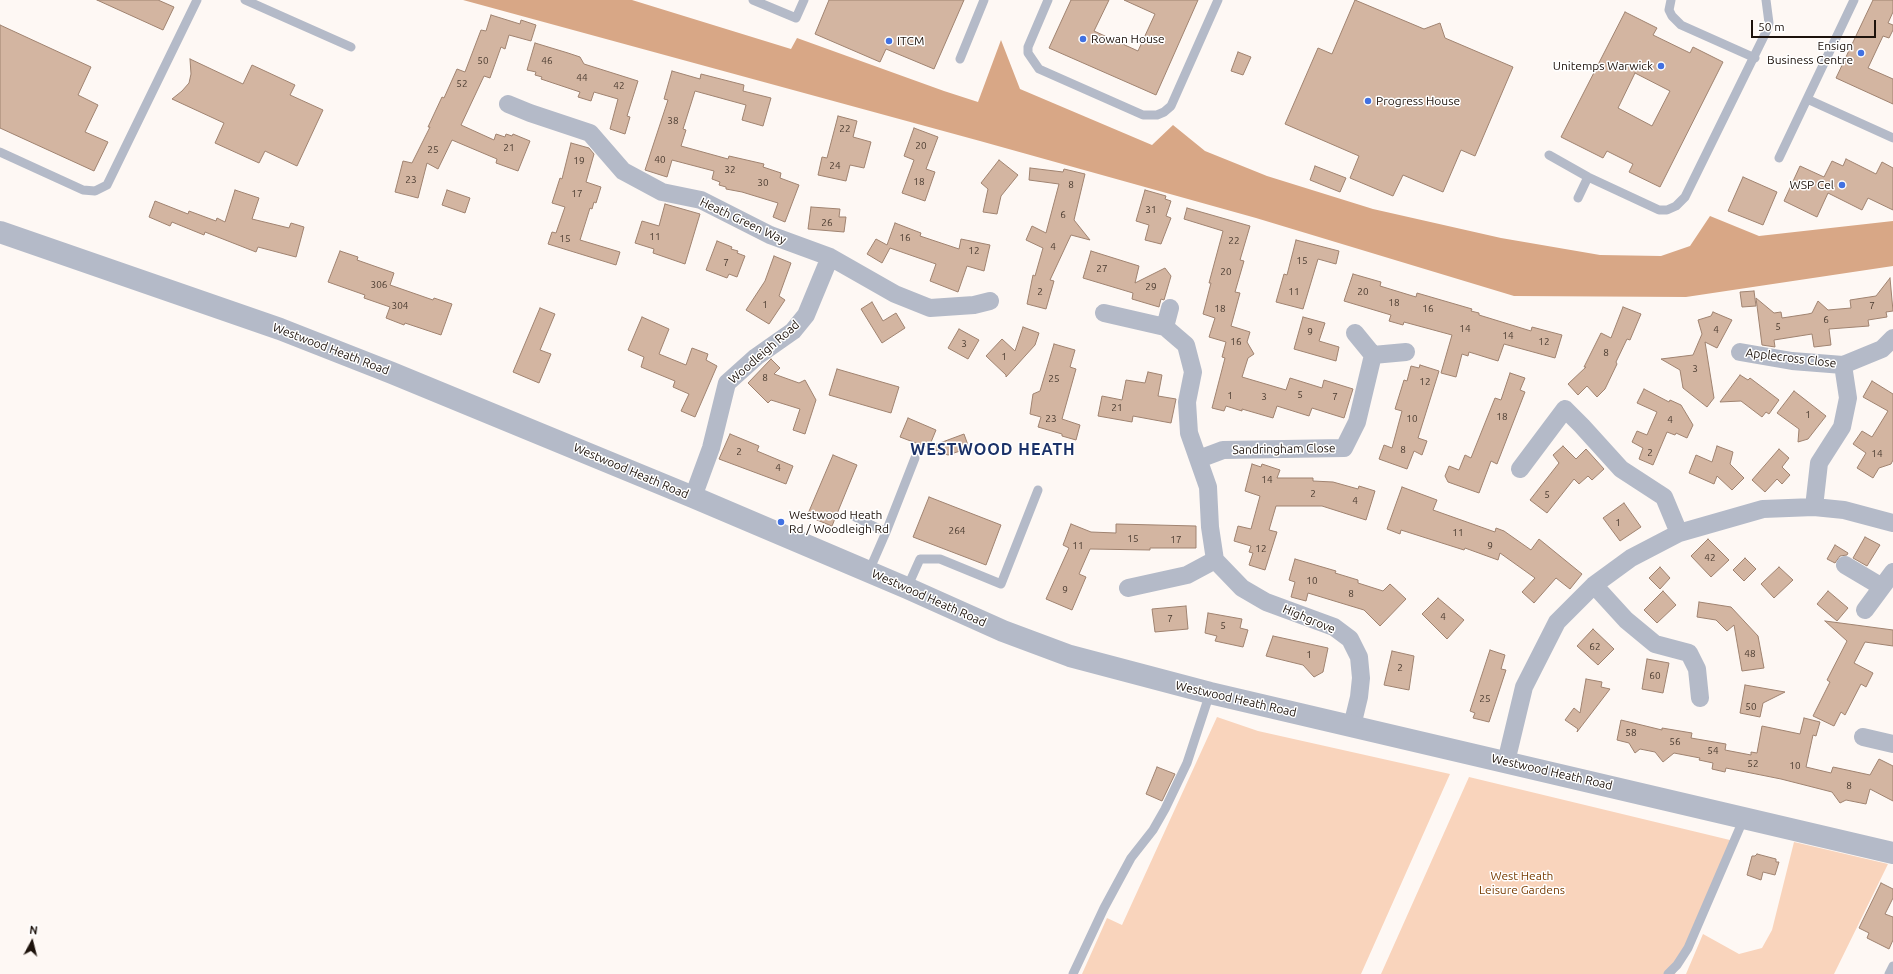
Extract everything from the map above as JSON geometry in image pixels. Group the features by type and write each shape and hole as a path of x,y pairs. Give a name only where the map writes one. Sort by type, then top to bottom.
{"street":[{"name":"Heath Green Way","path":"508,104 590,133 623,171 662,192 701,200 770,235 830,257 895,294 930,308 974,305 990,301"},
{"name":"Westwood Heath Road","path":"0,232 280,329 512,421 869,571 1003,631 1070,656 1210,693 1893,853"},
{"name":"Woodleigh Road","path":"693,497 711,448 727,383 756,356 793,331 806,315 830,257"},
{"path":"1166,327 1170,308"},
{"path":"1104,313 1166,327 1186,345 1193,372 1187,402 1190,433 1208,487 1210,527 1215,560 1187,576 1128,588"},
{"path":"1355,333 1373,355 1406,352"},
{"name":"Applecross Close","path":"1740,352 1792,361 1843,365 1882,349 1893,338"},
{"name":"Sandringham Close","path":"1199,459 1223,450 1344,448 1358,422 1373,355"},
{"name":"Applecross Close","path":"1814,507 1819,463 1842,427 1847,405 1848,398 1843,365"},
{"path":"1520,469 1565,408 1621,469 1664,497 1679,533"},
{"path":"1506,762 1524,687 1557,622 1594,586 1631,558 1679,533 1763,509 1814,507 1844,510 1893,523"},
{"name":"Highgrove","path":"1215,560 1242,588 1266,602 1334,627 1350,639 1359,657 1361,678 1359,697 1352,726"},
{"path":"1845,565 1882,587"},
{"path":"1865,610 1893,572"},
{"path":"1594,586 1626,620 1655,644 1690,653 1697,669 1700,698"},
{"path":"1863,737 1893,744"}],"lane":[{"path":"0,152 83,190 95,191 107,185 197,0"},
{"path":"245,0 351,47"},
{"path":"753,0 796,18 804,0"},
{"path":"960,59 984,0"},
{"path":"1048,0 1028,47 1028,53 1039,68 1143,115 1157,116 1171,106 1218,0"},
{"path":"1671,0 1669,10 1672,16 1681,25 1725,41 1755,58"},
{"path":"1549,156 1588,177 1659,210 1666,210 1676,206 1685,197 1744,76 1755,58 1769,22 1766,0"},
{"path":"1779,158 1854,0"},
{"path":"1807,99 1893,138"},
{"path":"1578,198 1588,177"},
{"path":"869,571 915,458"},
{"path":"907,588 920,559 940,559 1001,584 1038,490"},
{"path":"855,517 886,532"},
{"path":"1073,974 1104,908 1131,858 1153,830 1165,809 1187,763 1210,693"},
{"path":"1668,974 1677,965 1688,948 1744,818"},
{"path":"1889,974 1893,966"}],"green space":[{"path":"1217,717 1258,731 1450,774 1361,974 1082,974 1107,918 1122,925"},
{"name":"West Heath Leisure Gardens","path":"1469,777 1734,841 1675,974 1381,974"},
{"path":"1794,842 1888,864 1834,974 1686,974 1703,934 1739,954 1762,948 1772,930"}],"shaded area":[{"path":"463,0 632,0 791,49 797,38 978,102 1001,40 1020,89 1152,145 1173,125 1205,151 1267,176 1373,209 1501,238 1600,255 1661,256 1690,246 1710,216 1759,236 1893,221 1893,266 1686,297 1514,296 1256,218"}],"building":[{"path":"97,0 158,0 174,7 163,30"},
{"name":"ITCM","path":"829,0 964,0 934,69 886,49 880,62 815,34"},
{"name":"Rowan House","path":"1071,0 1109,0 1094,31 1138,51 1155,14 1124,0 1198,0 1156,95 1049,48"},
{"name":"Progress House","path":"1355,0 1424,29 1440,23 1445,38 1513,67 1475,156 1461,150 1443,192 1403,175 1393,196 1350,178 1359,156 1285,124 1318,48 1332,54"},
{"name":"Ensign Business Centre","path":"1873,0 1893,0 1893,12 1888,23 1893,25 1893,30 1889,38 1883,36 1868,68 1893,79 1893,104 1836,78"},
{"path":"1625,12 1657,28 1653,35 1690,53 1693,47 1723,62 1660,187 1629,172 1633,164 1607,151 1603,158 1561,137","holes":["1635,73 1670,91 1652,126 1618,108"]},
{"path":"491,15 520,24 521,20 536,25 531,41 509,35 505,49 501,47 490,78 484,76 461,125 494,140 496,134 505,137 506,134 512,136 513,134 530,141 518,171 496,163 497,159 452,140 438,169 427,163 418,198 395,192 403,161 412,163 430,127 428,127 442,97 444,98 457,69 465,72 481,30 486,31"},
{"path":"0,25 91,67 78,95 98,105 85,132 108,142 94,171 0,128"},
{"path":"535,43 580,57 584,64 638,81 627,116 630,117 625,134 610,129 618,99 594,92 591,101 578,97 580,92 541,79 542,77 535,75 536,72 527,70"},
{"path":"1238,52 1251,57 1243,75 1231,71"},
{"path":"190,59 243,84 252,65 295,85 290,95 323,110 297,166 265,151 259,163 215,143 224,123 172,99 189,83 191,74"},
{"path":"672,71 700,79 701,74 744,85 743,91 771,98 763,126 742,120 746,105 695,91 683,129 686,130 681,146 728,159 729,156 764,164 763,167 781,173 780,178 799,185 785,222 773,217 778,203 742,192 726,189 726,187 719,185 720,182 712,179 714,171 672,160 667,177 645,170 668,100 664,99"},
{"path":"838,116 857,121 853,137 871,142 864,168 850,165 846,181 818,175 822,157 827,158"},
{"path":"914,128 938,137 926,169 935,172 925,201 902,193 914,160 904,156"},
{"path":"571,143 589,148 594,154 586,182 601,187 596,203 594,202 592,209 590,208 580,240 620,252 616,265 548,244 552,232 556,233 565,207 552,203 560,178 562,179"},
{"name":"WSP Cel","path":"1846,159 1876,174 1882,162 1893,168 1893,210 1868,198 1862,210 1828,193 1817,217 1784,201 1800,166 1824,177 1832,161 1843,166"},
{"path":"999,160 1018,175 1001,196 997,214 983,212 988,189 981,183"},
{"path":"1315,166 1346,178 1340,192 1310,180"},
{"path":"1030,168 1063,172 1064,169 1085,174 1074,220 1090,240 1071,235 1050,280 1054,281 1046,309 1027,304 1033,275 1035,276 1043,248 1026,240 1032,226 1046,233 1059,184 1029,180"},
{"path":"1743,177 1777,192 1763,225 1728,211"},
{"path":"235,190 259,198 252,219 289,228 291,223 304,227 296,257 258,247 256,252 205,232 204,235 172,222 170,226 149,217 155,201 188,214 189,211 216,221 217,218 225,222"},
{"path":"447,190 470,198 465,213 442,205"},
{"path":"1145,190 1166,196 1165,199 1171,201 1166,216 1171,218 1161,244 1145,240 1149,225 1136,221"},
{"path":"665,204 700,214 685,264 653,253 654,249 635,243 642,221 659,226"},
{"path":"811,207 840,209 839,217 846,217 844,232 808,229"},
{"path":"1187,208 1250,226 1240,260 1244,261 1235,292 1240,293 1231,326 1250,332 1247,342 1254,354 1248,358 1242,377 1286,390 1290,378 1322,388 1324,380 1353,389 1344,418 1312,408 1309,416 1277,406 1273,418 1226,406 1224,411 1212,408 1225,358 1222,357 1226,342 1209,337 1215,318 1203,314 1211,283 1209,283 1223,231 1184,219"},
{"path":"895,223 921,233 920,236 959,249 961,239 990,245 984,271 967,266 958,292 930,281 936,264 890,248 882,263 867,254 876,239 887,245"},
{"path":"1296,240 1339,251 1336,264 1318,259 1303,309 1276,302 1284,274 1287,275"},
{"path":"717,241 732,247 731,249 738,251 737,253 745,256 737,277 729,274 727,278 706,270"},
{"path":"340,251 358,257 357,260 394,273 390,285 433,300 434,298 452,304 441,335 405,323 404,325 386,318 390,307 364,298 365,295 328,282"},
{"path":"1091,251 1139,266 1135,283 1165,268 1171,276 1164,300 1161,299 1159,307 1132,299 1133,293 1083,278"},
{"path":"774,256 791,263 779,296 785,300 769,324 746,310 765,281"},
{"path":"1353,274 1381,282 1380,286 1416,297 1417,293 1472,309 1471,311 1479,313 1479,315 1531,331 1532,327 1562,335 1555,358 1504,344 1498,361 1469,352 1468,356 1462,354 1456,377 1441,373 1452,335 1404,322 1403,325 1389,321 1391,315 1344,301"},
{"path":"1890,278 1893,311 1886,312 1887,317 1868,320 1869,326 1829,329 1831,345 1814,347 1812,334 1774,340 1775,347 1762,345 1756,298 1774,313 1781,312 1782,318 1812,313 1818,301 1828,310 1851,308 1850,300 1876,296"},
{"path":"1754,291 1756,306 1742,307 1740,292"},
{"path":"872,302 883,321 896,313 905,328 882,343 861,309"},
{"path":"1623,307 1641,314 1630,340 1627,339 1605,389 1597,397 1587,386 1578,395 1568,384 1586,367 1584,367 1601,333 1611,338"},
{"path":"540,308 555,314 540,350 551,354 539,383 513,372"},
{"path":"1713,312 1732,320 1717,348 1705,342 1714,398 1707,407 1683,388 1680,370 1661,359 1693,355 1702,334 1698,320 1711,316"},
{"path":"642,317 669,329 659,354 686,365 692,348 708,354 706,360 717,366 695,417 681,411 689,394 673,387 675,381 641,367 644,357 628,350"},
{"path":"1303,317 1325,323 1319,341 1339,347 1336,361 1294,349"},
{"path":"1023,327 1039,333 1035,345 1006,377 1006,375 986,356 1002,339 1015,351"},
{"path":"959,329 979,340 968,359 948,348"},
{"path":"1054,344 1075,350 1070,367 1076,369 1062,419 1080,425 1076,440 1038,427 1041,417 1030,414 1033,394 1040,391"},
{"path":"771,359 780,368 774,374 799,383 805,380 816,400 805,434 793,430 800,409 771,400 768,403 748,383"},
{"path":"1420,365 1439,371 1418,438 1427,441 1422,455 1414,451 1407,469 1379,459 1384,445 1392,448 1402,411 1395,409 1404,380 1407,381 1411,366 1419,368"},
{"path":"837,369 899,387 891,413 829,395"},
{"path":"1148,372 1162,375 1158,396 1176,399 1171,423 1133,416 1132,422 1098,416 1102,396 1122,400 1126,380 1145,383"},
{"path":"1510,373 1525,378 1520,390 1525,392 1497,464 1491,461 1479,493 1448,482 1445,476 1449,466 1459,470 1465,455 1471,458 1495,398 1501,400"},
{"path":"1740,375 1748,380 1750,378 1779,400 1769,414 1766,412 1762,417 1741,401 1720,402"},
{"path":"1872,381 1893,394 1893,460 1891,464 1879,468 1873,478 1857,468 1866,453 1853,444 1862,431 1872,437 1888,411 1863,397"},
{"path":"1644,389 1669,402 1670,400 1681,405 1693,425 1687,438 1676,433 1675,435 1667,432 1653,465 1639,459 1643,448 1632,442 1637,431 1647,435 1657,412 1637,403"},
{"path":"1794,391 1826,416 1808,439 1798,442 1799,429 1777,413"},
{"path":"908,418 936,430 929,447 964,434 969,448 948,455 900,437"},
{"path":"730,434 759,446 757,451 793,466 786,484 719,459"},
{"path":"1563,446 1576,459 1586,449 1604,469 1592,480 1588,476 1579,484 1574,479 1547,513 1530,500 1559,463 1553,455"},
{"path":"1717,446 1733,452 1730,464 1744,478 1732,490 1717,476 1714,484 1689,473 1696,455 1712,462"},
{"path":"1779,449 1789,458 1782,467 1790,475 1782,484 1777,479 1765,492 1752,480"},
{"path":"833,455 857,465 832,526 807,516"},
{"path":"1252,464 1261,467 1262,464 1280,470 1277,478 1313,478 1313,481 1333,482 1358,489 1359,486 1375,491 1366,520 1322,506 1276,506 1269,530 1277,532 1265,570 1249,565 1253,553 1249,552 1251,546 1234,541 1238,526 1251,529 1260,496 1245,491"},
{"path":"1402,487 1437,500 1433,510 1495,532 1496,528 1504,531 1531,550 1539,539 1582,574 1570,589 1556,578 1534,603 1522,592 1535,578 1500,553 1498,560 1465,548 1464,550 1401,530 1400,534 1387,529"},
{"path":"929,497 1001,525 986,565 913,537"},
{"path":"1624,503 1641,527 1620,541 1603,518"},
{"path":"1071,524 1091,532 1116,533 1116,524 1196,526 1196,548 1150,548 1150,550 1090,549 1079,574 1086,577 1072,610 1046,599 1069,548 1063,545"},
{"path":"1865,537 1880,545 1867,566 1853,558"},
{"path":"1708,539 1729,560 1711,577 1691,556"},
{"path":"1835,545 1848,553 1847,555 1840,556 1835,563 1827,559"},
{"path":"1745,558 1756,569 1744,581 1733,570"},
{"path":"1295,559 1336,571 1335,573 1358,580 1358,583 1383,591 1390,584 1406,599 1380,626 1364,610 1308,593 1306,601 1291,597 1295,582 1289,580"},
{"path":"1660,567 1670,578 1660,589 1649,578"},
{"path":"1779,567 1793,580 1774,598 1761,584"},
{"path":"1663,591 1676,605 1657,623 1644,610"},
{"path":"1828,591 1848,608 1837,621 1817,604"},
{"path":"1438,598 1464,620 1447,639 1422,614"},
{"path":"1699,602 1731,607 1758,636 1764,668 1742,671 1734,625 1727,631 1716,620 1697,617"},
{"path":"1186,606 1188,629 1155,632 1152,609"},
{"path":"1208,613 1242,619 1240,628 1248,630 1243,647 1215,641 1217,636 1205,633"},
{"path":"1825,621 1893,630 1893,646 1865,642 1854,663 1873,673 1866,687 1861,684 1845,715 1841,712 1834,726 1813,716 1830,682 1827,680 1847,641"},
{"path":"1593,629 1614,649 1598,665 1577,646"},
{"path":"1273,636 1328,648 1323,672 1314,677 1303,665 1266,656"},
{"path":"1490,650 1505,655 1501,669 1506,670 1489,722 1473,718 1475,713 1470,711"},
{"path":"1392,651 1414,656 1409,690 1384,685"},
{"path":"1647,659 1669,663 1663,693 1642,689"},
{"path":"1586,679 1602,682 1601,687 1610,689 1577,732 1578,729 1565,720 1574,708 1580,713"},
{"path":"1745,685 1785,692 1763,703 1760,717 1740,713"},
{"path":"1804,718 1820,722 1816,736 1813,735 1806,767 1831,773 1833,767 1870,775 1879,759 1893,766 1893,801 1870,789 1866,804 1846,800 1840,803 1832,792 1781,779 1726,768 1725,772 1712,769 1713,763 1699,760 1700,758 1674,753 1663,762 1655,752 1640,749 1635,753 1629,743 1617,740 1621,720 1662,730 1662,728 1692,733 1691,738 1726,744 1725,750 1751,755 1751,752 1757,753 1762,726 1800,734"},
{"path":"1157,767 1175,774 1162,801 1146,794"},
{"path":"1757,854 1776,859 1776,862 1779,862 1775,875 1763,872 1761,880 1747,875 1752,856"},
{"path":"1881,883 1893,889 1893,898 1885,914 1893,917 1893,940 1889,949 1867,938 1869,933 1859,928"}],"place":[{"name":"Rowan House","path":"1083,39"},
{"name":"ITCM","path":"889,41"},
{"name":"Ensign Business Centre","path":"1861,53"},
{"name":"Unitemps Warwick","path":"1661,66"},
{"name":"Progress House","path":"1368,101"},
{"name":"WSP Cel","path":"1842,185"},
{"name":"Westwood Heath Rd / Woodleigh Rd","path":"781,522"}],"district":[{"name":"WESTWOOD HEATH","path":"993,450"}]}
